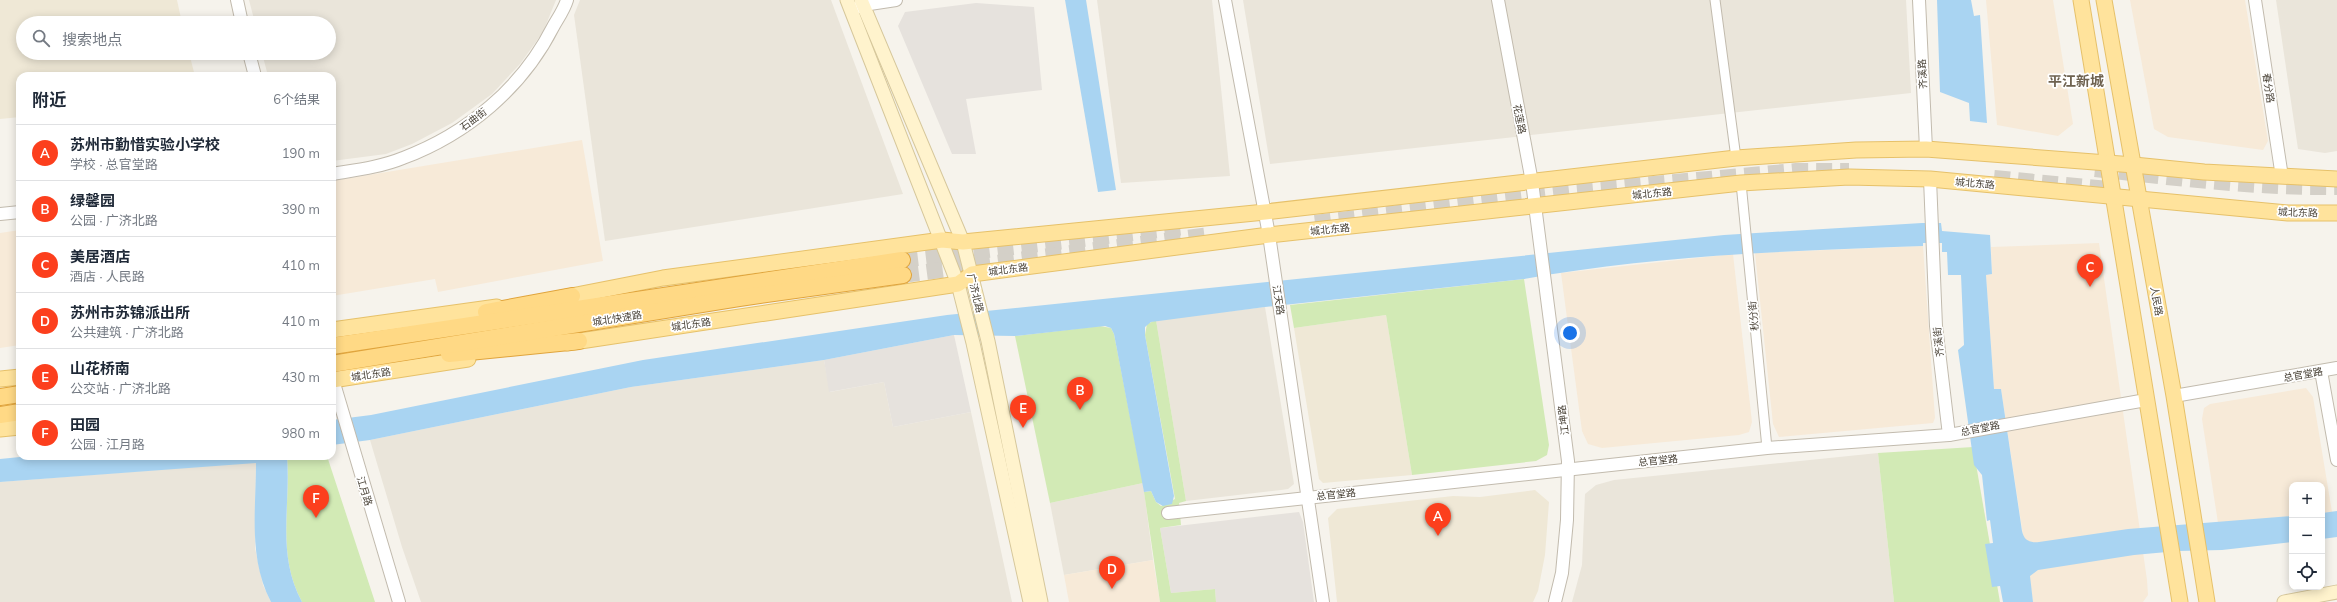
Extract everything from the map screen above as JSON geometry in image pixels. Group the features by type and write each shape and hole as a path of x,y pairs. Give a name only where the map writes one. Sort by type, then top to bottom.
{"highway":[{"name":"城北快速路","path":"336,345 902,268 739,298 336,363"},
{"path":"336,342 370,340 450,318 572,296"},
{"path":"336,376 375,357 461,354 579,341"},
{"path":"0,397 16,395"},
{"path":"0,415 16,413"}],"main road":[{"path":"2081,0 2180,602"},
{"name":"人民路","path":"2104,0 2174,396 2207,602"},
{"name":"广济北路","path":"862,2 963,242 988,341 1041,602"},
{"name":"广济北路","path":"849,5 958,284 973,343 1030,602"},
{"path":"336,329 572,296 664,278 942,240 963,242 1265,212 1736,158 1856,150 1926,149 2134,165 2204,172 2337,179"},
{"name":"城北东路","path":"336,377 958,284 972,274 1269,236 1741,183 1849,177 1930,179 2113,198 2288,213 2337,213"},
{"path":"0,379 16,377"},
{"path":"0,429 16,427"},
{"path":"2284,602 2337,592"}],"street":[{"path":"237,0 240,16"},
{"name":"石曲街","path":"336,173 360,170 402,158 448,138 484,112 517,82 542,50 567,0"},
{"path":"849,5 862,2 896,0"},
{"name":"江天路","path":"1225,0 1269,236 1323,602"},
{"name":"花莲路","path":"1498,0 1532,182 1539,238"},
{"path":"1715,0 1736,158"},
{"name":"齐溪路","path":"1919,0 1926,149"},
{"name":"春分路","path":"2255,0 2282,177"},
{"path":"251,60 254,72"},
{"name":"齐溪街","path":"1930,179 1936,326 1949,435"},
{"name":"秋分街","path":"1741,183 1743,220 1767,448"},
{"path":"0,214 16,212"},
{"name":"江坤路","path":"1539,238 1568,470 1567,520 1562,573 1555,602"},
{"name":"总官堂路","path":"2174,396 2337,368"},
{"path":"2321,371 2337,460"},
{"name":"江月路","path":"336,394 399,602"},
{"name":"总官堂路","path":"1168,513 1767,448 1949,435 1961,431 2146,400"}],"shaded area":[{"path":"0,0 177,0 180,16 16,16 16,60 191,60 194,72 16,72 16,117 0,119"},
{"path":"249,0 556,0 543,32 520,64 492,94 452,123 412,144 386,154 336,160 336,72 267,72 264,60 336,60 336,16 253,16"},
{"path":"580,0 831,0 903,194 605,241 574,15"},
{"path":"1097,0 1212,0 1230,176 1121,183"},
{"path":"1243,0 1906,0 1911,93 1270,164"},
{"path":"1986,0 2053,0 2073,124 2058,136 1997,125"},
{"path":"2130,0 2245,0 2268,141 2263,150 2168,137 2154,129"},
{"path":"2276,0 2337,0 2337,151 2325,153 2298,149"},
{"path":"976,3 1034,7 1042,90 966,99 976,154 952,154 898,26 905,12"},
{"path":"582,140 603,261 438,292 435,279 336,295 336,180"},
{"path":"16,231 16,346 0,348 0,233"},
{"path":"2099,243 2148,595 2143,602 2033,602 2001,389 1994,389 1986,275 1992,274 1991,247"},
{"path":"1923,246 1935,418 1933,423 1779,437 1773,424 1755,253"},
{"path":"1733,254 1752,422 1749,432 1739,435 1602,448 1588,444 1582,431 1561,273"},
{"path":"1265,307 1294,484 1288,489 1186,501 1156,320"},
{"path":"1386,315 1412,475 1323,483 1319,479 1294,328"},
{"path":"954,335 971,412 893,427 884,382 829,392 824,360"},
{"path":"824,360 830,392 884,382 893,427 971,412 1012,602 421,602 402,547 370,440 631,387"},
{"path":"2306,388 2313,397 2332,512 2325,513 2325,482 2289,482 2289,516 2218,523 2202,419 2204,408 2210,404"},
{"path":"1878,453 1894,602 1572,602 1582,565 1585,494 1596,485 1614,480"},
{"path":"256,462 255,548 263,585 271,602 0,602 0,482"},
{"path":"1143,483 1153,560 1064,575 1050,503"},
{"path":"1535,490 1549,502 1545,555 1538,591 1533,602 1337,602 1328,518 1337,509 1453,496 1480,497"},
{"path":"1299,512 1303,522 1314,602 1216,602 1215,589 1171,593 1160,528"},
{"path":"1153,560 1160,602 1069,602 1064,575"}],"green space":[{"path":"1524,279 1549,445 1547,455 1536,461 1412,475 1386,315 1294,328 1290,305"},
{"path":"1156,320 1186,501 1179,503 1181,525 1160,528 1171,593 1215,589 1216,602 1160,602 1144,492 1151,491 1156,502 1161,506 1175,499 1145,335 1147,324"},
{"path":"1100,326 1111,328 1114,334 1143,483 1050,503 1015,336"},
{"path":"1973,447 2000,602 1894,602 1878,453"},
{"path":"287,460 328,460 375,602 302,602 294,584 289,566 287,548 286,530"}],"water":[{"path":"1065,0 1086,0 1116,190 1098,192"},
{"path":"1937,0 1971,0 1974,16 1980,15 1987,123 1970,121 1969,103 1940,92"},
{"path":"1941,223 1942,231 1990,235 1992,274 1986,275 1994,389 2001,389 2022,531 2026,539 2032,542 2039,542 2128,529 2289,516 2289,542 2222,550 2178,551 2134,555 2038,570 2030,576 2033,602 2003,602 2000,586 1992,587 1985,544 1993,543 1990,520 1987,521 1982,475 1974,465 1958,350 1964,345 1961,275 1948,275 1947,252 1942,252 1942,243 1923,243 1923,246 1773,252 1673,259 1623,264 1524,279 1265,307 1151,322 1145,327 1145,335 1174,496 1172,504 1163,506 1156,502 1151,491 1144,492 1114,334 1111,328 1105,326 1015,336 954,335 824,360 631,387 370,440 336,444 336,419 371,415 643,360 947,315 1724,235"},
{"path":"16,457 16,460 287,460 287,548 289,566 294,584 302,602 271,602 264,585 256,551 256,463 0,482 0,459"},
{"path":"2337,511 2337,537 2325,539 2325,513"}],"tunnel":[{"path":"2095,169 2246,184 2337,187"},
{"path":"1315,223 1577,191 1796,171 1849,171"},
{"path":"1994,178 2108,189"},
{"path":"902,260 1185,227"},
{"path":"903,275 1210,235"}],"place":[{"name":"美居酒店","path":"2090,287"},
{"name":"绿馨园","path":"1080,410"},
{"name":"山花桥南","path":"1023,428"},
{"name":"田园","path":"316,518"},
{"name":"苏州市勤惜实验小学校","path":"1438,536"},
{"name":"苏州市苏锦派出所","path":"1112,589"}],"district":[{"name":"平江新城","path":"2076,81"}]}
